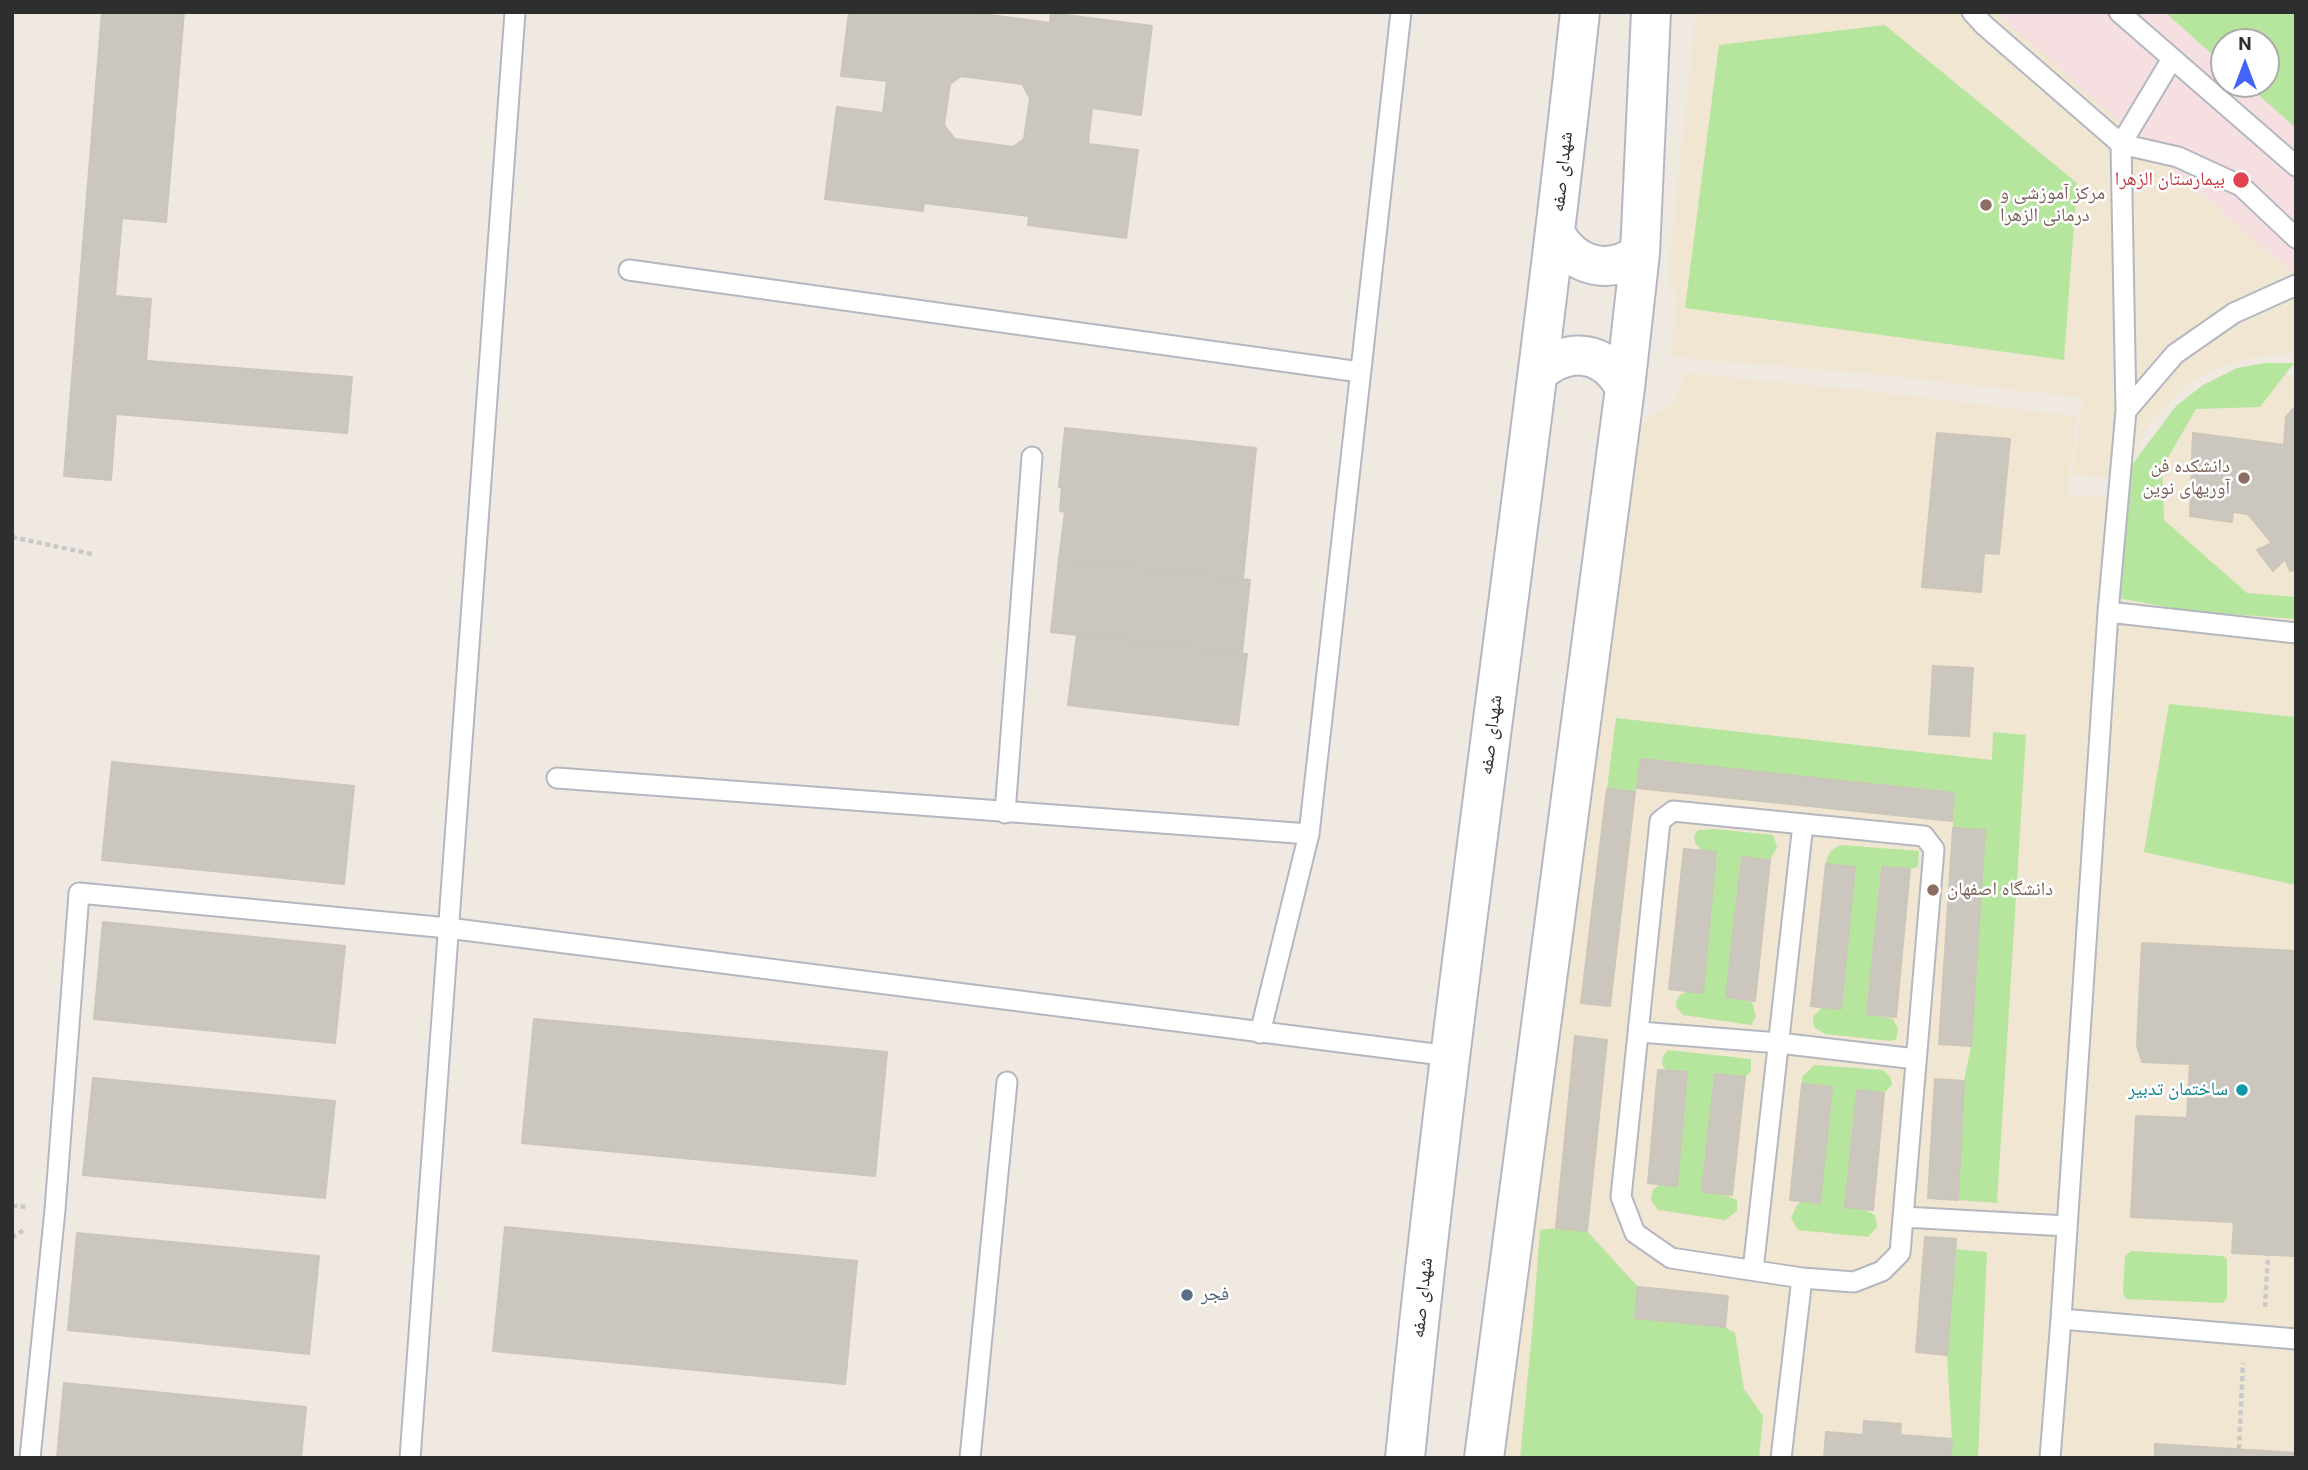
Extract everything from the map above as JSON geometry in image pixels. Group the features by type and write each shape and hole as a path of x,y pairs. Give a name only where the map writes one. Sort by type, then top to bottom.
{"main road":[{"name":"شهدای صفه","path":"1405,1458 1450,1056 1556,235 1580,12"},
{"path":"1484,1458 1625,388 1640,253 1651,12"},
{"path":"1556,235 1571,254 1593,265 1618,264 1640,253"},
{"path":"1538,373 1560,358 1586,356 1610,367 1625,388"}],"lane":[{"path":"410,1458 515,12"},
{"path":"1260,1033 1309,834 1401,12"},
{"path":"1972,12 2121,144 2178,157 2241,186 2296,238"},
{"path":"2119,12 2296,166"},
{"path":"2050,1458 2108,612 2126,411 2121,144 2172,59"},
{"path":"629,270 1360,372"},
{"path":"2126,411 2175,354 2234,313 2296,285"},
{"path":"1004,813 1032,457"},
{"path":"2108,612 2296,633"},
{"path":"557,778 1309,834"},
{"path":"1673,811 1924,836 1934,849 1900,1253 1882,1271 1854,1282 1802,1278 1671,1258 1635,1233 1621,1197 1640,1032 1660,821 1673,811"},
{"path":"1753,1270 1803,824"},
{"path":"30,1458 55,1210 79,893 448,928 1450,1056"},
{"path":"1640,1032 1779,1043 1916,1059"},
{"path":"970,1458 1007,1082"},
{"path":"1903,1217 2067,1226"},
{"path":"1781,1458 1802,1278"},
{"path":"2061,1319 2296,1339"}],"path":[{"path":"12,537 92,554"},
{"path":"2239,1449 2268,1255"}],"shaded area":[{"name":"مرکز آموزشی و درمانی الزهرا","path":"1701,12 2296,12 2296,355 2251,358 2209,371 2184,387 2146,428 2125,480 2072,475 2083,398 1874,374 1671,357 1677,291 1671,291 1669,264 1695,22"},
{"name":"بیمارستان الزهرا","path":"1996,12 2296,12 2296,277"},
{"name":"دانشگاه اصفهان","path":"1684,373 1851,389 2077,416 2067,494 2121,499 2166,423 2268,374 2296,375 2296,1458 1505,1458 1519,1308 1623,439 1676,400"}],"green space":[{"path":"2165,12 2296,12 2296,128 2262,98 2280,98 2280,28 2210,28 2210,52"},
{"path":"1885,25 2077,183 2064,360 1685,308 1719,45"},
{"path":"2265,363 2294,363 2260,407 2196,409 2162,468 2164,520 2247,593 2296,597 2296,619 2189,611 2113,597 2128,470 2176,406 2203,385 2237,368"},
{"path":"2169,704 2296,717 2296,885 2144,852"},
{"path":"1616,718 1992,760 1993,732 2026,735 1997,1203 1958,1200 1964,1081 1971,1046 1985,831 1953,828 1954,793 1641,759 1635,792 1607,789"},
{"path":"1715,829 1773,835 1777,847 1770,860 1742,858 1726,997 1752,1002 1756,1016 1751,1025 1683,1015 1676,1007 1681,994 1703,992 1702,851 1695,843 1694,837 1698,830"},
{"path":"1841,845 1919,851 1918,867 1881,867 1867,1013 1893,1019 1898,1029 1896,1040 1825,1034 1814,1027 1813,1017 1822,1007 1841,1009 1855,867 1826,864 1830,852"},
{"path":"1668,1050 1751,1059 1751,1071 1745,1077 1720,1193 1737,1200 1737,1211 1725,1220 1658,1210 1651,1200 1653,1190 1659,1185 1677,1185 1687,1073 1667,1071 1662,1065 1663,1056"},
{"path":"1814,1065 1883,1070 1891,1078 1892,1085 1884,1093 1856,1091 1845,1206 1863,1209 1875,1215 1877,1227 1868,1237 1798,1230 1791,1218 1797,1205 1803,1201 1820,1202 1832,1087 1802,1084 1802,1077"},
{"path":"1556,1228 1587,1231 1638,1287 1636,1318 1725,1327 1735,1333 1744,1389 1763,1416 1759,1458 1520,1458 1540,1230"},
{"path":"1955,1249 1987,1252 1978,1458 1951,1458 1947,1355"},
{"path":"2132,1251 2223,1256 2227,1259 2227,1298 2223,1303 2126,1299 2123,1293 2125,1256"}],"building":[{"path":"102,12 184,12 166,222 122,218 115,296 151,299 146,361 352,377 347,433 116,414 111,480 64,476"},
{"path":"849,12 968,12 1050,23 1051,13 1152,26 1141,115 1092,108 1088,144 1138,150 1126,238 1028,225 1029,216 924,203 923,211 825,199 837,107 883,113 887,81 841,76","holes":["961,76 1022,84 1030,98 1024,139 1013,147 955,139 944,125 950,84"]},
{"name":"دانشکده فن آوریهای نوین","path":"2296,406 2296,570 2290,571 2285,559 2273,571 2257,550 2272,543 2248,514 2233,512 2232,522 2190,516 2193,433 2284,445 2286,417"},
{"path":"1065,428 1256,448 1243,579 1059,559 1065,512 1060,511 1062,487 1059,487"},
{"path":"1937,433 2010,439 1999,554 1984,553 1981,592 1922,587"},
{"path":"1059,559 1250,580 1242,653 1051,632"},
{"path":"1077,634 1247,654 1238,725 1068,705"},
{"path":"1933,666 1973,668 1969,736 1929,734"},
{"path":"1641,759 1954,793 1952,821 1637,788"},
{"path":"112,762 354,786 344,884 102,860"},
{"path":"1607,789 1635,792 1610,1006 1581,1003"},
{"path":"1953,828 1985,830 1971,1046 1939,1044"},
{"path":"1684,849 1716,852 1703,993 1669,989"},
{"path":"1742,857 1770,860 1755,1001 1726,997"},
{"path":"1826,864 1855,867 1841,1009 1811,1006"},
{"path":"1882,867 1910,869 1896,1017 1867,1014"},
{"path":"103,922 345,946 335,1043 94,1019"},
{"name":"ساختمان تدبیر","path":"2142,943 2296,951 2296,1256 2232,1253 2234,1222 2131,1217 2136,1116 2187,1118 2190,1064 2142,1062 2137,1045"},
{"path":"534,1019 887,1052 875,1176 522,1143"},
{"path":"1575,1036 1607,1040 1587,1231 1556,1228"},
{"path":"1658,1070 1687,1072 1677,1186 1648,1183"},
{"path":"1715,1074 1745,1077 1732,1195 1702,1192"},
{"path":"93,1078 335,1101 325,1198 83,1175"},
{"path":"1935,1079 1964,1081 1958,1200 1928,1198"},
{"path":"1802,1084 1832,1087 1820,1203 1790,1200"},
{"path":"1857,1090 1884,1093 1873,1210 1845,1207"},
{"path":"505,1227 857,1261 845,1384 493,1351"},
{"path":"77,1233 319,1256 309,1354 68,1330"},
{"path":"1925,1237 1956,1239 1947,1355 1916,1352"},
{"path":"1638,1287 1728,1296 1725,1327 1635,1318"},
{"path":"64,1383 306,1407 301,1458 57,1458"},
{"path":"1864,1421 1901,1424 1900,1435 1952,1439 1951,1458 1824,1458 1826,1432 1863,1435"},
{"path":"2155,1444 2296,1453 2296,1458 2155,1458"}],"place":[{"name":"بیمارستان الزهرا","path":"2241,180"},
{"name":"مرکز آموزشی و درمانی الزهرا","path":"1986,205"},
{"name":"دانشکده فن آوریهای نوین","path":"2244,478"},
{"name":"دانشگاه اصفهان","path":"1933,890"},
{"name":"ساختمان تدبیر","path":"2242,1090"},
{"name":"فجر","path":"1187,1295"}]}
